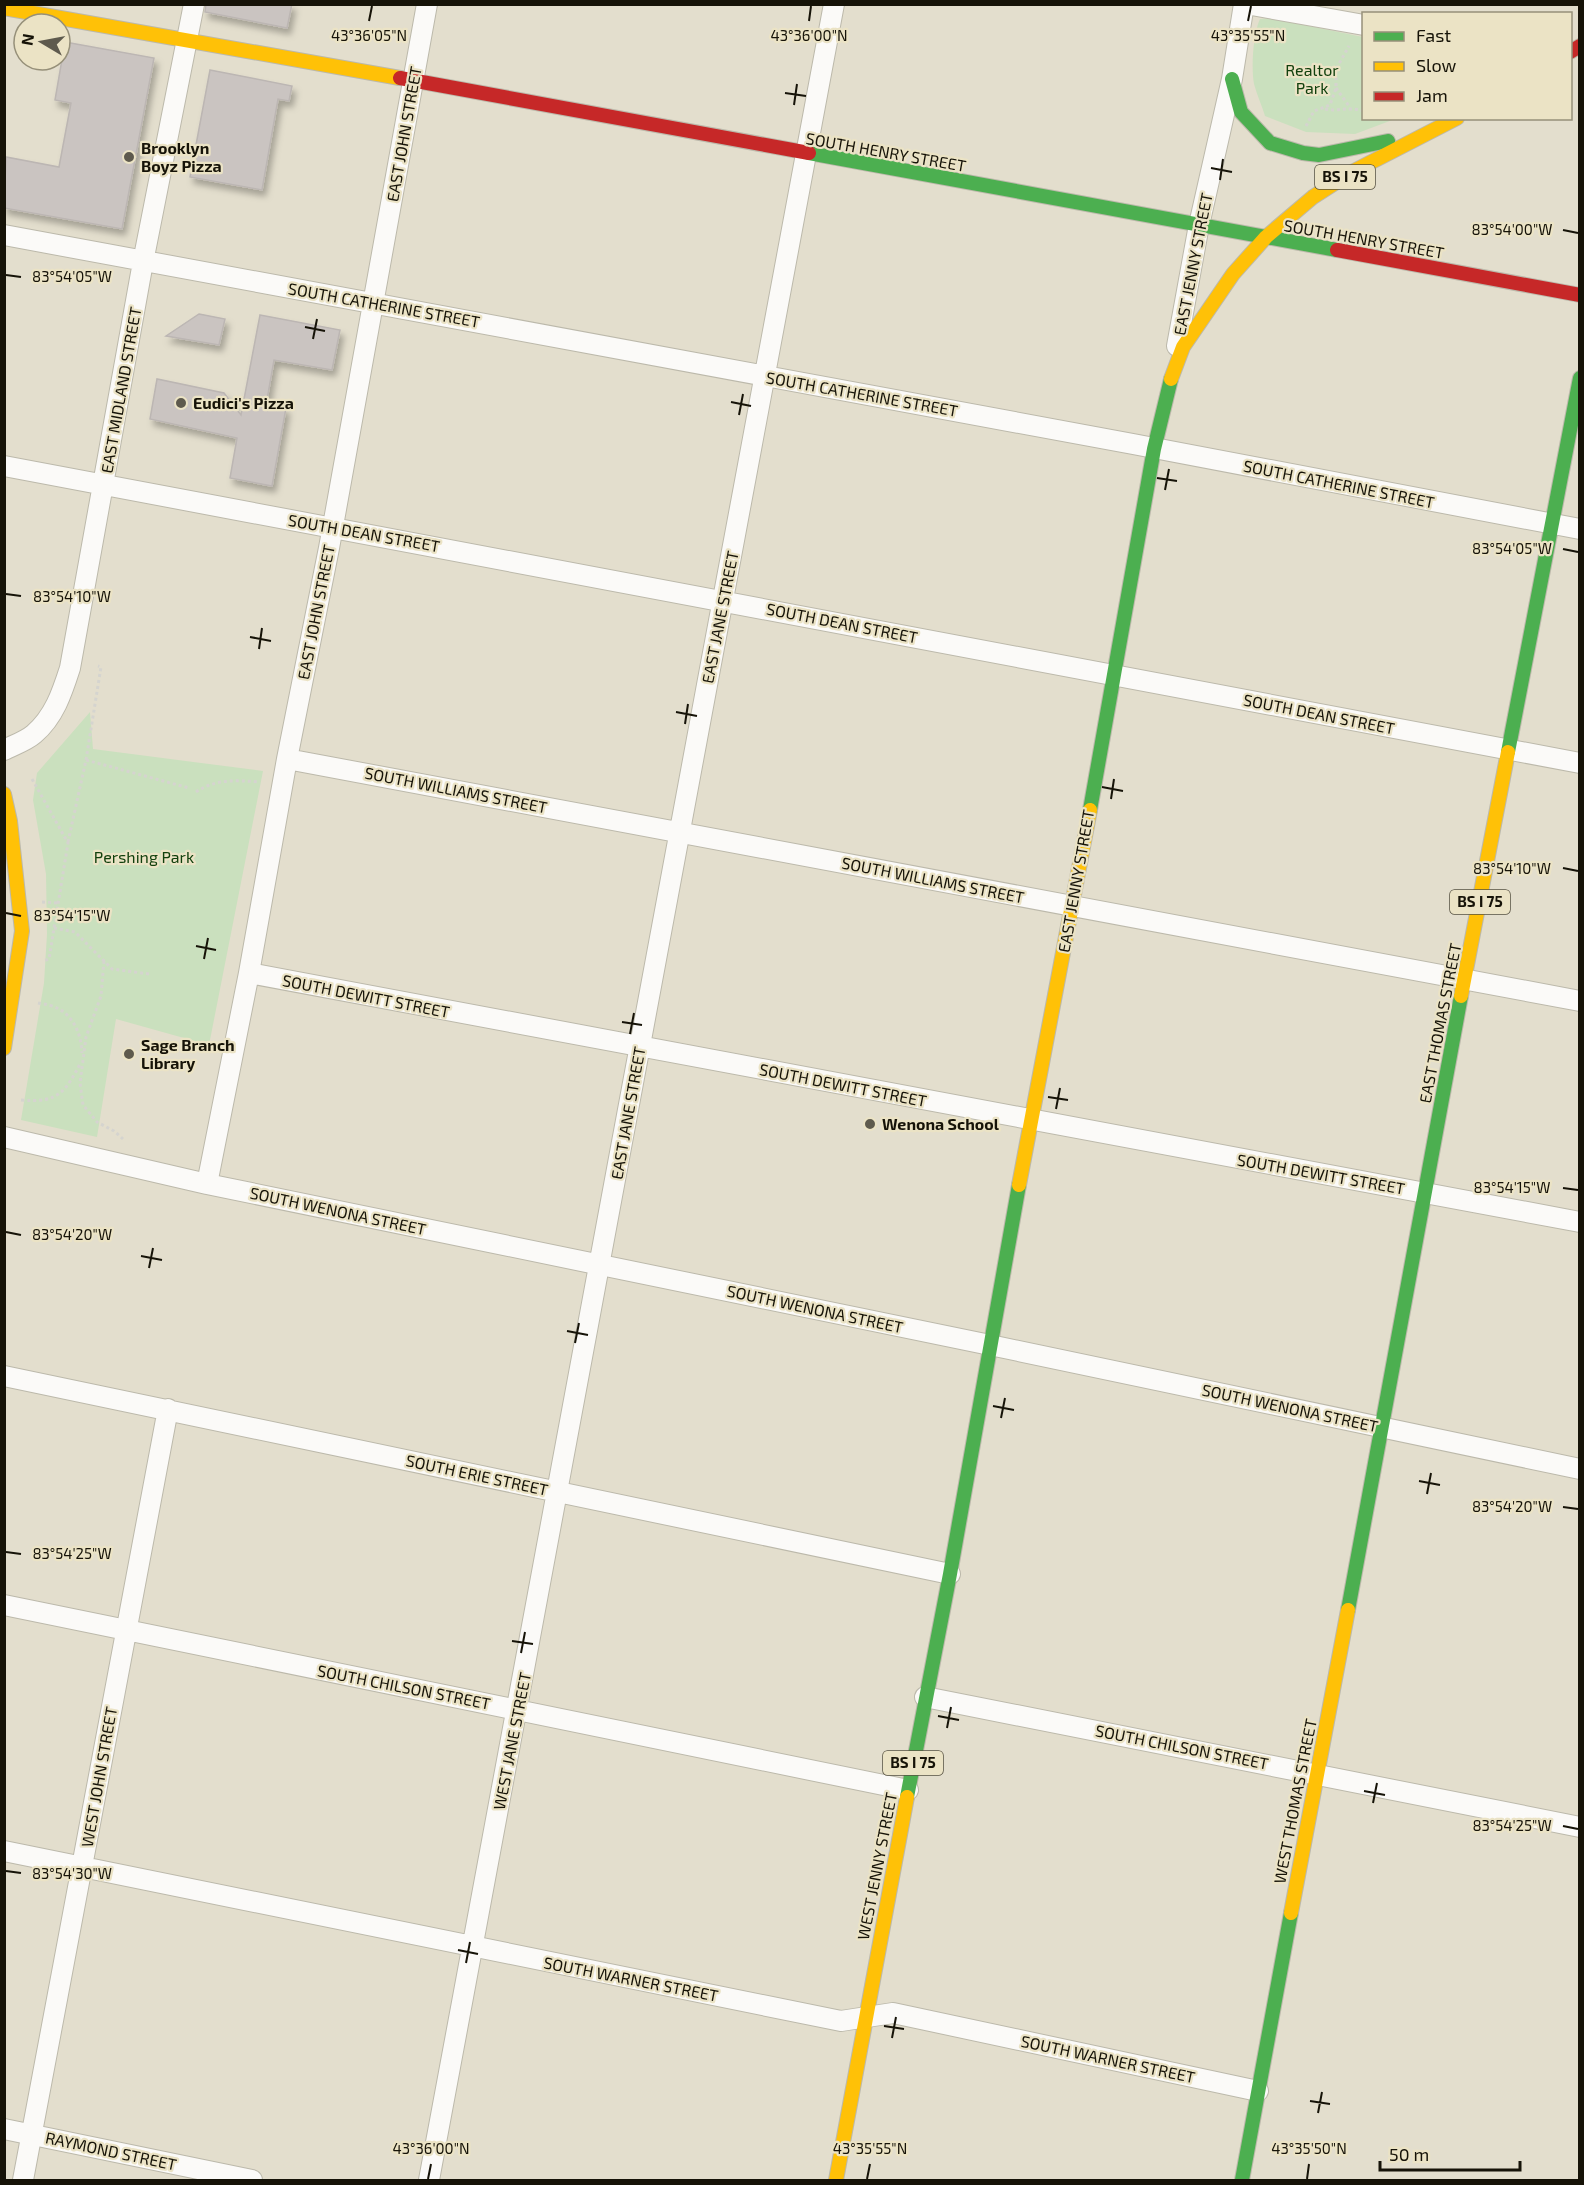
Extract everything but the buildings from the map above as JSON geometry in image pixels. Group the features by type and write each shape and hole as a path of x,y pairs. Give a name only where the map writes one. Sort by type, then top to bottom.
{"main road":[{"name":"SOUTH HENRY STREET","path":"4,8 413,80 1580,295"},
{"path":"1232,79 1241,112 1255,129 1270,143 1294,151 1319,155 1340,152 1433,130"},
{"name":"BS I 75","path":"1266,237 1313,197 1353,172 1453,120"},
{"name":"EAST JENNY STREET","path":"990,1345 1154,449 1170,382 1183,347 1233,274 1266,237"},
{"name":"EAST THOMAS STREET","path":"1383,1427 1464,980 1580,378"},
{"path":"4,794 10,821 13,930 4,1048"},
{"name":"WEST JENNY STREET","path":"836,2181 925,1697 950,1574 990,1345"},
{"name":"WEST THOMAS STREET","path":"1242,2181 1383,1427"}],"street":[{"name":"EAST MIDLAND STREET","path":"4,750 33,735 49,718 61,696 70,668 143,262 194,4"},
{"name":"EAST JOHN STREET","path":"207,1184 333,527 427,4"},
{"name":"EAST JANE STREET","path":"601,1265 639,1047 681,833 834,4"},
{"path":"1245,4 1362,25"},
{"name":"EAST JENNY STREET","path":"1170,382 1199,225 1232,79 1245,4"},
{"name":"SOUTH CATHERINE STREET","path":"4,235 1580,529"},
{"name":"SOUTH DEAN STREET","path":"4,466 1580,763"},
{"name":"SOUTH WILLIAMS STREET","path":"287,759 1580,1000"},
{"name":"SOUTH DEWITT STREET","path":"249,973 1030,1121 1580,1222"},
{"name":"SOUTH WENONA STREET","path":"4,1137 207,1184 1580,1469"},
{"name":"WEST JANE STREET","path":"429,2181 601,1265"},
{"name":"SOUTH ERIE STREET","path":"4,1376 950,1574"},
{"name":"WEST JOHN STREET","path":"23,2181 168,1409"},
{"name":"SOUTH CHILSON STREET","path":"4,1605 909,1790"},
{"name":"SOUTH CHILSON STREET","path":"925,1697 1580,1827"},
{"name":"SOUTH WARNER STREET","path":"4,1851 841,2021 893,2013 1258,2091"},
{"name":"RAYMOND STREET","path":"4,2129 252,2181"}],"path":[{"path":"1325,109 1336,88 1336,69 1349,46"},
{"path":"1336,88 1350,107"},
{"path":"1302,133 1314,111 1350,107 1362,110"},
{"path":"43,962 49,959 68,843 86,760 101,667 98,666"},
{"path":"86,760 189,788"},
{"path":"32,779 68,843"},
{"path":"196,792 204,786 231,780 259,782"},
{"path":"42,902 58,903"},
{"path":"54,928 75,932 112,969 149,974"},
{"path":"104,961 101,996 86,1037 80,1083 83,1105 97,1122 123,1139"},
{"path":"21,1100 38,1102 54,1097 69,1086 82,1059 81,1042 75,1023 53,1006 38,1003"}],"green space":[{"name":"Realtor Park","path":"1270,18 1362,37 1362,120 1392,120 1355,134 1306,132 1265,116 1253,77 1254,42 1260,19"},
{"name":"Pershing Park","path":"90,712 93,749 263,771 209,1045 116,1019 97,1137 21,1120 44,983 47,934 46,874 33,800 37,773"}],"traffic: fast":[{"path":"1232,79 1241,112 1270,143 1303,153 1319,155 1388,141"},
{"path":"809,153 1337,250"},
{"path":"1508,752 1580,378"},
{"path":"1090,810 1154,449 1171,379"},
{"path":"1348,1610 1461,996"},
{"path":"907,1797 950,1574 1019,1185"},
{"path":"1242,2180 1291,1913"}],"traffic: slow":[{"path":"4,8 400,78"},
{"path":"1171,379 1183,347 1233,274 1266,237 1313,197 1352,172 1453,120"},
{"path":"1461,996 1508,752"},
{"path":"4,794 10,821 22,931 4,1048"},
{"path":"1019,1185 1090,810"},
{"path":"1291,1913 1348,1610"},
{"path":"836,2180 907,1797"}],"traffic: jam":[{"path":"1572,51 1580,46"},
{"path":"400,78 809,153"},
{"path":"1337,250 1580,295"}],"place":[{"name":"Brooklyn Boyz Pizza","path":"129,157"},
{"name":"Eudici's Pizza","path":"181,403"},
{"name":"Sage Branch Library","path":"129,1054"},
{"name":"Wenona School","path":"870,1124"}]}
